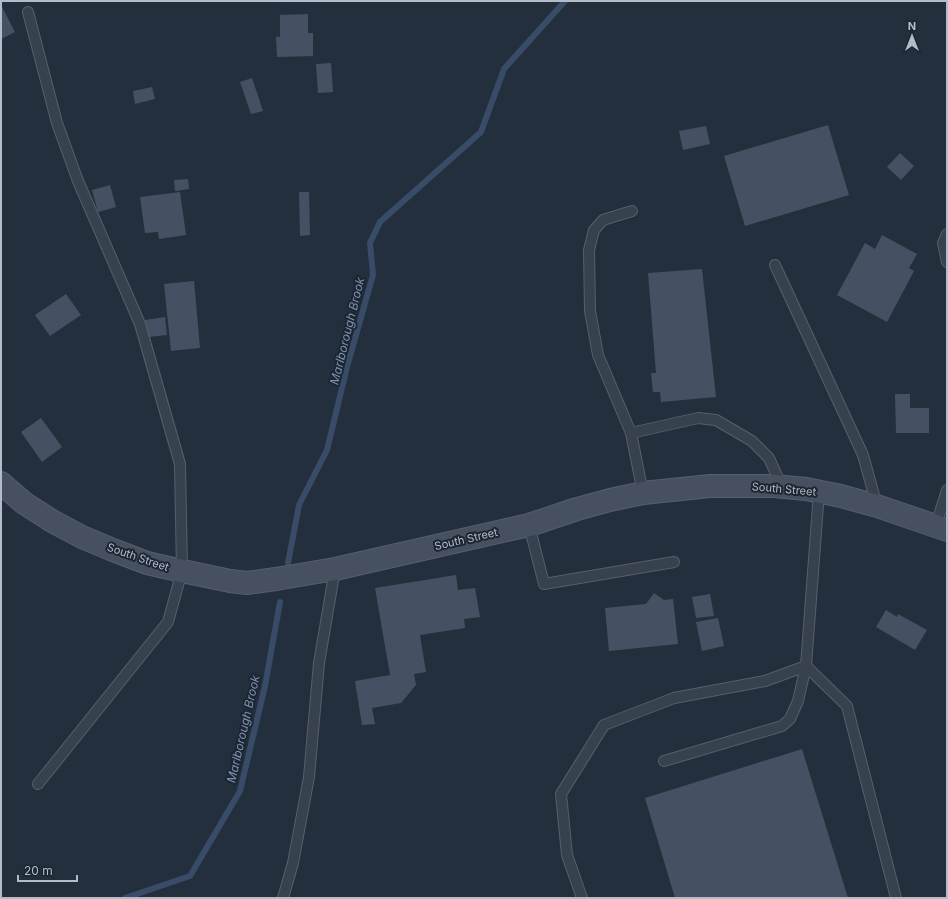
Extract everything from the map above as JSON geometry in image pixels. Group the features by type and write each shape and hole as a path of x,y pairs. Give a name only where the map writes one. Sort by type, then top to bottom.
{"main road":[{"name":"South Street","path":"1,483 24,503 52,521 82,537 147,562 182,571 247,583 335,569 528,525 610,500 643,494 710,486 742,485 782,487 819,492 877,506 942,527"}],"lane":[{"path":"28,12 57,123 78,181 140,324 180,464 182,571 168,622 38,784"},
{"path":"632,211 603,220 594,230 589,250 590,311 598,355 631,433 643,494"},
{"path":"947,234 942,243 947,262"},
{"path":"775,265 863,455 877,506"},
{"path":"631,433 698,418 716,420 752,442 769,458 782,487"},
{"path":"942,527 947,490"},
{"path":"664,761 782,726 790,719 798,701 806,666 819,492"},
{"path":"528,525 544,584 674,562"},
{"path":"283,898 293,863 309,777 319,663 335,569"},
{"path":"582,898 567,855 562,794 604,725 674,698 765,681 806,666"},
{"path":"806,666 847,706 896,898"}],"building":[{"path":"1,5 15,32 1,39"},
{"path":"308,14 308,33 313,33 313,56 277,57 276,37 280,37 280,15"},
{"path":"331,63 333,92 318,93 316,64"},
{"path":"252,78 263,111 251,114 240,82"},
{"path":"152,87 155,99 135,104 133,91"},
{"path":"828,125 849,195 745,226 724,156"},
{"path":"706,126 710,144 683,150 679,131"},
{"path":"900,153 914,166 901,180 887,167"},
{"path":"188,179 189,189 175,191 174,180"},
{"path":"110,185 116,207 98,212 92,190"},
{"path":"180,192 186,235 159,239 158,232 145,233 140,197"},
{"path":"299,192 309,192 310,235 300,236"},
{"path":"882,235 917,254 909,268 914,271 887,322 837,295 865,243 875,249"},
{"path":"702,269 716,397 661,402 660,392 653,392 651,373 656,373 648,273"},
{"path":"194,281 200,348 171,351 164,284"},
{"path":"66,294 81,315 50,336 35,315"},
{"path":"165,317 167,335 148,337 145,320"},
{"path":"895,394 910,394 910,408 929,408 929,433 896,433"},
{"path":"41,418 62,447 42,462 21,432"},
{"path":"456,575 458,590 475,588 480,617 464,619 465,628 420,635 426,672 414,674 416,685 401,703 372,708 375,724 362,725 355,681 390,675 375,588"},
{"path":"654,593 664,600 673,599 678,644 609,651 605,608 646,604"},
{"path":"710,594 714,616 696,618 692,597"},
{"path":"886,610 897,617 898,614 927,630 915,650 876,627"},
{"path":"718,618 724,646 702,651 696,622"},
{"path":"802,749 848,898 675,898 645,798"}],"waterway":[{"name":"Marlborough Brook","path":"288,563 299,505 327,450 347,367 373,275 370,243 380,222 481,132 504,69 565,1"},
{"name":"Marlborough Brook","path":"125,898 190,876 240,791 265,686 280,602"}]}
